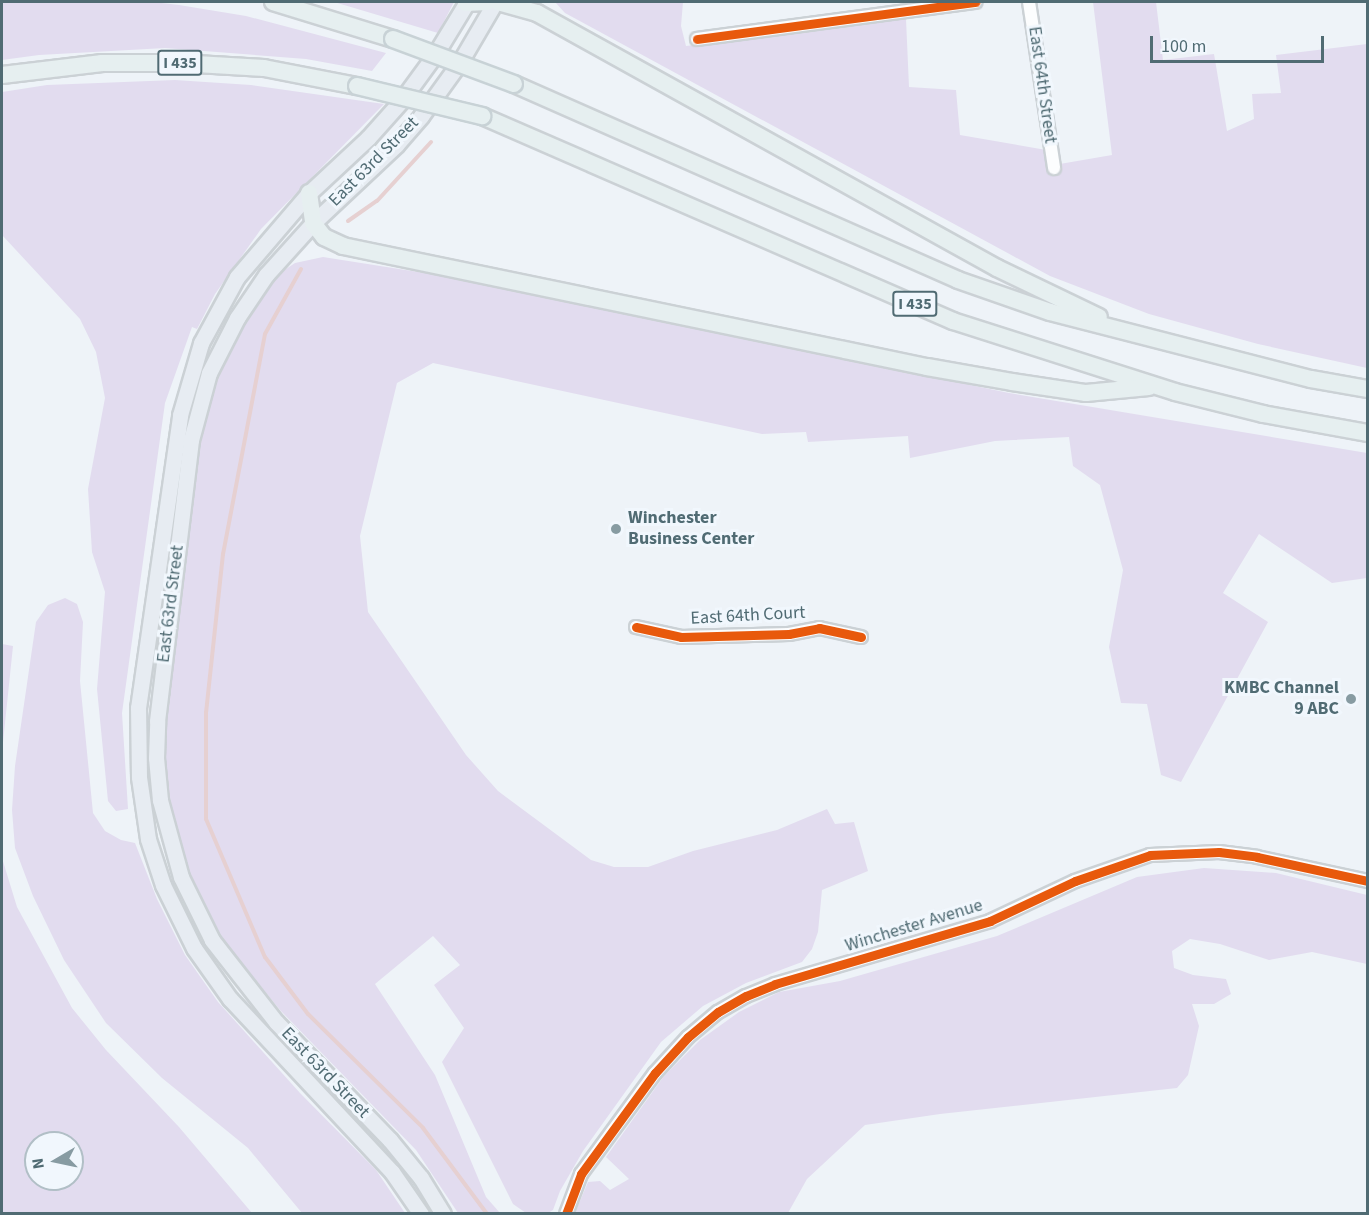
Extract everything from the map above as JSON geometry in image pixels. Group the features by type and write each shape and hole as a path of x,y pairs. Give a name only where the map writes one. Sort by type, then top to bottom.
{"highway":[{"name":"I 435","path":"273,2 393,39 514,84 958,280 1050,312 1311,379 1368,389"},
{"path":"466,2 487,2"},
{"path":"497,2 535,7 987,263 1129,332"},
{"name":"I 435","path":"2,75 102,63 179,63 264,68 357,86 482,116 953,321 1156,386 1263,414 1368,433"},
{"path":"309,193 313,223 324,237 343,246 927,367 1086,393 1156,386"}],"main road":[{"name":"East 63rd Street","path":"421,1214 392,1172 230,999 194,948 163,885 148,839 139,777 138,708 180,415 201,343 237,277 309,193 368,138 401,100 442,44 466,2"},
{"name":"East 63rd Street","path":"443,1214 421,1178 390,1140 276,1022 212,940 180,877 160,800 156,758 157,721 192,440 209,373 237,318 266,275 313,223 396,145 421,116 460,62 497,2"}],"street":[{"path":"697,39 976,2"},
{"name":"East 64th Street","path":"1029,2 1054,168"},
{"name":"East 64th Court","path":"636,627 681,637 789,634 819,628 861,637"},
{"name":"Winchester Avenue","path":"566,1214 581,1174 655,1073 688,1037 718,1012 746,996 776,984 990,921 1075,881 1150,855 1219,852 1257,857 1368,881"}],"shaded area":[{"path":"2,2 153,2 179,5 246,16 386,53 372,71 306,59 165,48 39,55 2,60"},
{"path":"334,2 454,2 438,33"},
{"path":"555,2 683,2 681,26 686,46 906,19 909,87 956,90 960,135 1052,151 1054,165 1112,155 1093,2 1156,2 1163,60 1214,54 1227,131 1254,119 1252,94 1281,93 1276,55 1367,44 1367,368 1258,344 1149,314 1050,276 565,13"},
{"path":"175,80 251,85 384,104 261,229 215,294 197,329 192,327 165,403 122,713 128,809 116,811 108,801 97,689 105,592 92,552 88,489 105,398 96,352 80,319 2,235 2,92 47,85"},
{"path":"323,257 450,277 1009,393 1367,453 1367,578 1332,583 1259,534 1223,593 1268,622 1181,782 1161,775 1147,704 1121,703 1109,647 1123,570 1100,485 1073,466 1069,437 995,441 910,458 908,436 808,442 806,432 762,434 433,363 397,383 360,536 368,612 466,755 498,791 591,860 614,867 648,867 693,851 777,830 827,809 835,824 854,822 868,871 822,890 818,932 812,949 802,962 746,983 703,1006 661,1042 583,1151 560,1191 553,1210 548,1213 526,1213 513,1204 442,1062 464,1028 434,985 460,965 433,936 375,984 435,1075 486,1197 500,1213 458,1213 416,1150 280,1010 226,944 193,886 166,786 163,743 180,592 204,417 218,369 243,322 274,277 295,263"},
{"path":"65,598 77,604 83,622 80,681 93,813 105,831 121,840 135,843 157,899 185,955 218,1002 300,1093 376,1170 405,1213 302,1213 248,1148 162,1078 106,1023 64,960 33,896 15,848 12,810 15,766 36,622 48,605"},
{"path":"2,644 13,646 2,752"},
{"path":"2,858 17,907 72,1008 106,1050 179,1127 252,1213 2,1213"},
{"path":"1204,868 1276,873 1367,895 1367,964 1312,952 1269,960 1220,944 1190,939 1172,951 1174,968 1193,975 1226,979 1231,994 1214,1004 1192,1004 1199,1026 1188,1075 1177,1088 940,1114 865,1125 807,1179 788,1213 575,1213 588,1182 600,1181 610,1190 629,1179 606,1157 664,1076 700,1040 739,1012 779,992 840,981 997,936 1137,877"}],"waterway":[{"path":"348,221 377,201 431,142"},
{"path":"301,269 265,334 223,554 206,712 206,819 265,957 308,1014 423,1128 487,1214"}],"cycle path":[{"path":"697,39 976,2"},
{"path":"636,627 681,637 789,634 819,628 861,637"},
{"path":"566,1214 581,1174 655,1073 688,1037 718,1012 746,996 775,984 990,921 1075,881 1150,855 1219,852 1257,857 1368,881"}],"place":[{"name":"Winchester Business Center","path":"616,529"},
{"name":"KMBC Channel 9 ABC","path":"1351,699"}]}
